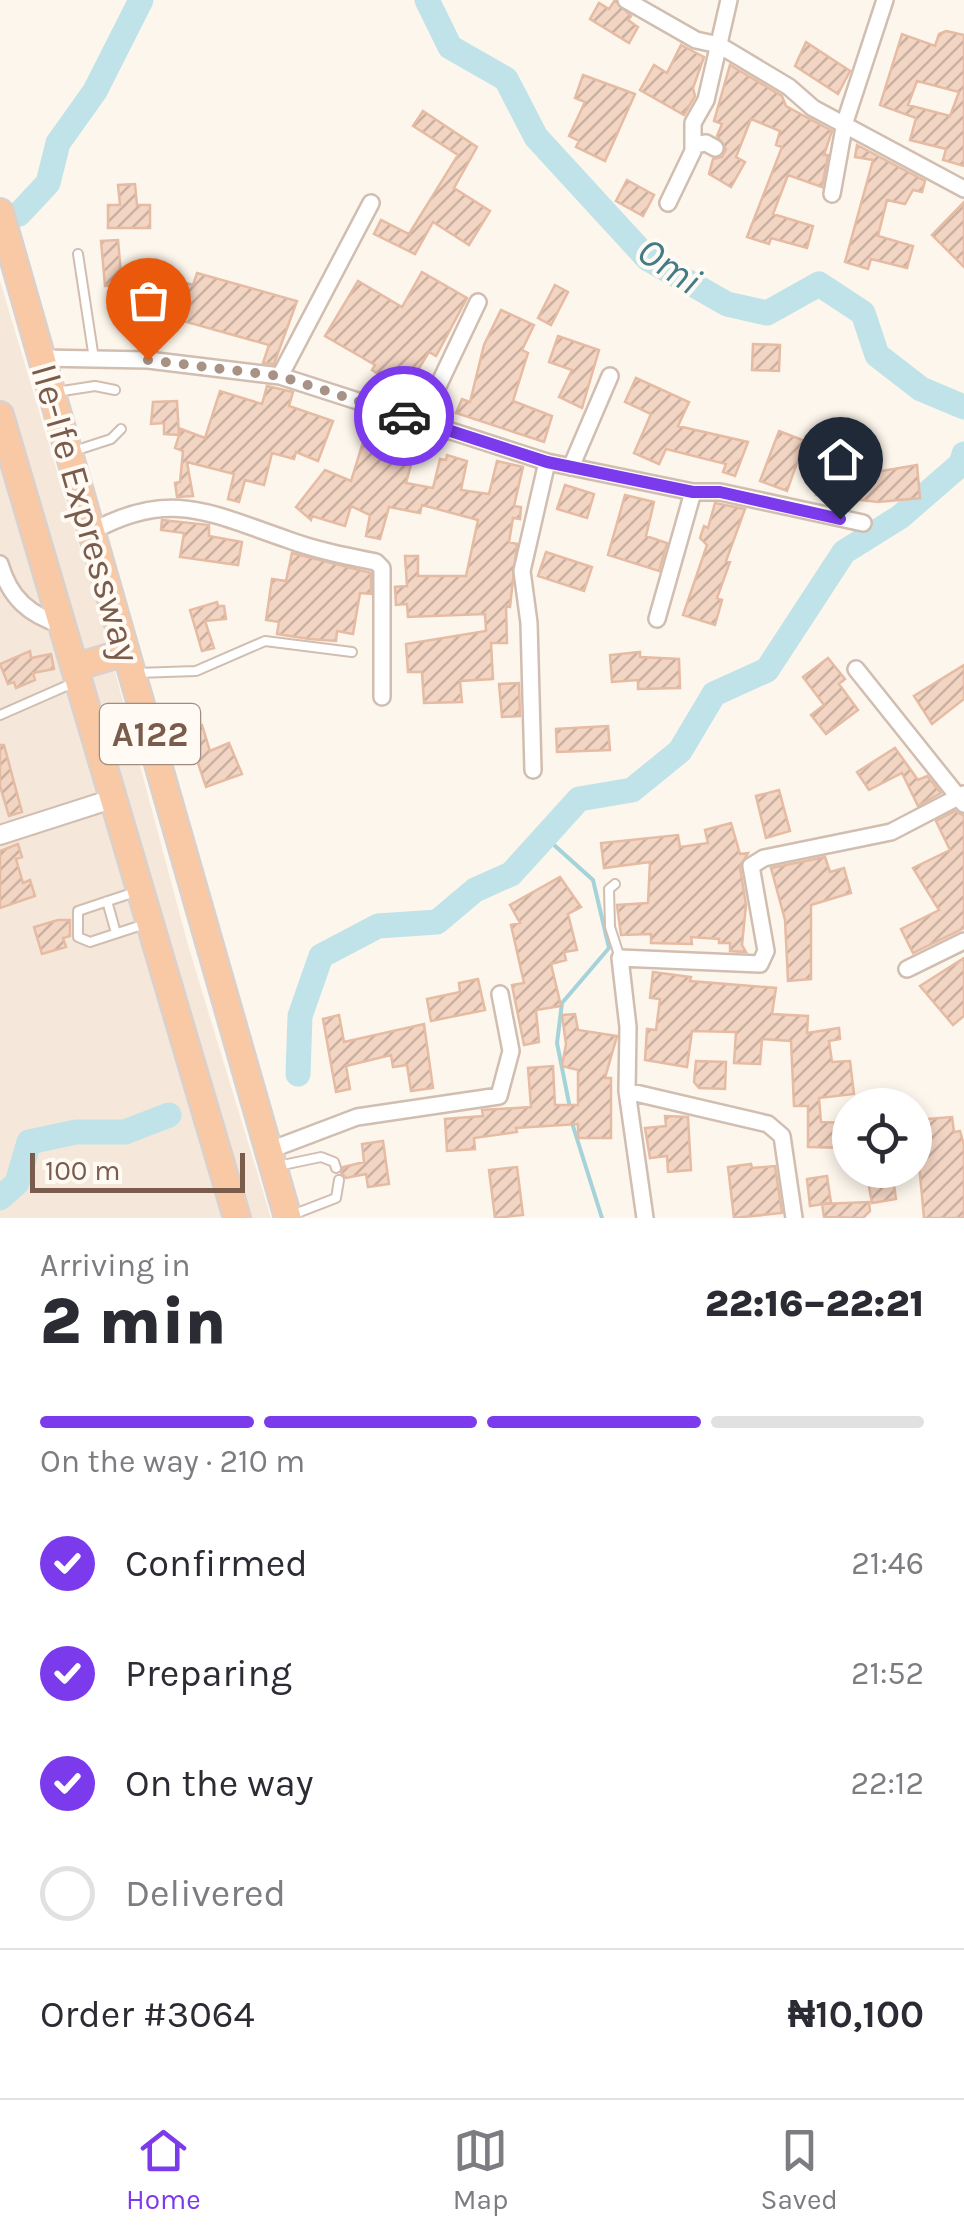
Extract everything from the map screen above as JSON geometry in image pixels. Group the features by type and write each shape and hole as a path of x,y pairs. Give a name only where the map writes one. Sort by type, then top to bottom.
{"highway":[{"name":"Ile-Ife Expressway","path":"0,212 272,1159 283,1216"},
{"name":"Ile-Ife Expressway","path":"0,415 237,1218"},
{"path":"78,673 129,662"}],"street":[{"path":"626,0 696,40 719,45 789,86 813,108 964,189"},
{"path":"668,203 693,145 694,123 706,100 729,0"},
{"path":"832,194 845,122 886,0"},
{"path":"693,145 706,143 715,148"},
{"path":"280,376 371,204"},
{"path":"422,422 478,302"},
{"path":"41,358 165,361 280,376 547,462 693,492 720,492 863,524"},
{"path":"571,467 610,376"},
{"path":"533,770 529,623 522,571 547,462"},
{"path":"658,618 693,492"},
{"path":"93,531 136,512 182,506 210,510 309,548 376,562 382,568 385,624 382,697"},
{"path":"0,564 7,588 22,604 62,626"},
{"path":"645,1218 626,1091 628,1027 620,958 760,964 766,951 751,866 764,858 891,832 962,799 856,669"},
{"path":"0,835 116,798"},
{"path":"907,969 964,941"},
{"path":"272,1159 357,1117 499,1096 511,1051 500,994"},
{"path":"626,1091 768,1124 782,1136 794,1218"}],"lane":[{"path":"78,254 94,359"},
{"path":"52,392 96,386 115,390"},
{"path":"70,452 112,439 121,429"},
{"path":"129,662 196,671 265,642 352,652"},
{"path":"0,715 78,673"},
{"path":"614,884 609,888 610,926 620,958"},
{"path":"142,890 78,911 78,937 90,942 152,922"},
{"path":"107,901 116,933"},
{"path":"272,1159 321,1157 334,1162 336,1168"},
{"path":"283,1216 336,1198 339,1180"}],"shaded area":[{"path":"0,281 99,612 188,945 271,1218 0,1218"}],"building":[{"path":"615,0 631,16 628,20 638,27 629,43 590,19 599,3 609,9"},
{"path":"946,31 964,35 964,166 943,160 946,149 910,140 916,118 880,105 902,34 935,46 939,34","holes":["917,81 959,92 950,116 908,105"]},
{"path":"806,42 850,71 838,94 795,66"},
{"path":"681,45 704,57 693,88 695,96 684,115 640,90 654,65 667,73"},
{"path":"730,65 782,96 786,106 832,131 824,155 828,155 822,187 788,175 773,214 813,226 807,248 771,238 769,244 747,237 782,147 776,145 780,131 751,119 736,157 745,162 731,187 709,174 713,159 722,157 726,149 717,136 722,124 714,121"},
{"path":"583,75 635,94 605,161 576,147 579,141 569,136 585,102 575,98"},
{"path":"423,111 477,147 454,188 490,211 469,245 433,222 415,254 374,234 381,220 409,234 458,155 413,126"},
{"path":"857,145 925,181 922,192 913,190 905,204 887,200 878,236 913,246 907,268 871,259 868,269 845,262 873,160 855,157"},
{"path":"627,180 654,195 643,216 616,201"},
{"path":"135,184 137,205 150,205 150,228 108,228 108,205 120,205 118,185"},
{"path":"964,202 964,267 932,235"},
{"path":"118,240 122,285 105,286 101,241"},
{"path":"422,272 467,298 436,356 429,352 405,391 372,370 375,365 325,336 358,281 402,307"},
{"path":"197,273 297,301 274,364 263,363 269,345 183,321 186,312 174,308 182,282 193,285"},
{"path":"555,285 568,292 551,325 538,318"},
{"path":"501,310 534,325 522,350 528,353 513,401 552,416 544,442 456,413 462,399 470,402 484,345"},
{"path":"558,336 599,350 582,408 559,397 572,370 549,362"},
{"path":"753,344 780,345 779,371 752,370"},
{"path":"636,378 689,402 678,426 748,442 735,476 723,472 726,464 666,449 659,464 634,453 651,414 625,402"},
{"path":"267,386 293,392 289,406 333,421 318,461 296,452 294,459 272,453 264,485 245,480 239,502 228,499 234,474 187,462 193,496 177,497 175,483 180,482 183,451 175,448 181,429 205,438 220,391 262,404"},
{"path":"177,401 179,435 164,434 164,423 151,424 153,402"},
{"path":"368,426 390,433 386,446 414,454 406,483 433,488 440,459 446,460 447,455 467,461 461,490 489,494 497,461 523,467 514,506 521,507 520,519 513,518 509,542 517,544 510,607 506,606 507,643 491,643 493,679 460,681 462,702 424,703 422,672 408,672 406,644 486,631 485,614 408,617 407,604 396,605 395,587 407,586 405,556 418,556 418,576 466,576 478,520 422,505 420,513 389,507 380,539 366,536 370,515 351,506 345,526 312,516 311,520 296,507 325,470 351,481"},
{"path":"779,431 805,441 787,491 760,481"},
{"path":"917,465 920,498 878,502 816,495 817,467 876,472"},
{"path":"565,485 594,494 587,518 557,509"},
{"path":"625,495 654,502 646,536 667,543 659,571 608,555"},
{"path":"715,503 745,509 726,561 730,562 717,598 722,600 715,625 683,615 707,545 700,538 704,526 708,528"},
{"path":"162,520 209,525 209,536 242,542 238,565 180,557 184,533 161,530"},
{"path":"546,552 592,567 584,591 538,576"},
{"path":"292,553 371,573 371,594 360,593 353,634 337,631 336,641 277,634 279,622 266,620 272,579 286,581"},
{"path":"217,602 224,606 226,619 205,621 214,648 202,651 190,610"},
{"path":"30,651 31,658 51,654 54,669 33,673 35,680 16,688 14,682 8,684 0,664"},
{"path":"640,652 640,657 679,659 680,688 638,689 638,680 612,682 610,655"},
{"path":"828,658 845,679 839,684 858,710 826,734 811,715 824,705 803,677"},
{"path":"964,665 964,699 932,724 914,696"},
{"path":"519,683 520,716 502,717 499,684"},
{"path":"202,725 210,751 229,743 242,774 206,787 187,730"},
{"path":"608,726 610,750 557,752 556,729"},
{"path":"0,745 4,745 22,812 9,816 0,786"},
{"path":"895,748 918,780 927,776 941,793 918,806 902,773 869,790 857,772"},
{"path":"779,790 790,831 766,838 756,796"},
{"path":"955,811 964,816 964,928 913,953 901,929 939,910 913,868 950,850 936,821"},
{"path":"731,823 740,854 748,853 740,867 746,905 742,945 746,952 730,951 730,943 719,943 719,939 691,937 692,944 651,943 651,934 621,935 617,905 648,903 650,862 604,868 601,843 678,835 680,847 708,843 705,830"},
{"path":"18,844 22,857 16,859 23,883 30,880 35,896 0,908 0,851"},
{"path":"825,857 830,872 844,868 851,893 811,905 811,979 788,981 785,920 771,868"},
{"path":"560,877 581,907 568,914 577,950 564,952 566,960 551,964 561,1006 536,1010 539,1042 524,1045 512,985 524,983 511,925 520,923 510,905"},
{"path":"70,920 70,936 63,938 66,947 42,954 34,927"},
{"path":"964,958 964,1016 953,1025 920,986"},
{"path":"653,972 691,977 690,981 776,988 772,1014 808,1016 807,1033 839,1028 840,1039 829,1041 832,1062 850,1061 853,1088 832,1088 832,1097 819,1098 821,1122 832,1122 832,1148 808,1147 808,1106 794,1106 791,1041 762,1039 760,1064 734,1063 736,1032 692,1031 687,1067 645,1060 647,1029 656,1030 660,999 650,998"},
{"path":"478,979 485,1010 431,1021 427,999 460,992 459,983"},
{"path":"575,1014 578,1030 617,1036 605,1078 611,1078 611,1138 578,1138 578,1124 516,1128 517,1132 474,1138 475,1149 447,1151 445,1119 483,1116 482,1110 531,1107 528,1068 553,1066 555,1105 578,1105 578,1070 562,1066 566,1044 562,1015"},
{"path":"339,1015 344,1042 424,1024 433,1088 411,1091 407,1065 393,1067 391,1055 346,1066 350,1089 336,1092 323,1019"},
{"path":"696,1061 726,1062 725,1089 699,1088 694,1082"},
{"path":"665,1116 688,1117 691,1170 668,1172 667,1156 650,1158 645,1128 666,1126"},
{"path":"952,1117 954,1132 960,1131 964,1145 964,1218 924,1218 921,1188 932,1188 932,1119"},
{"path":"383,1141 389,1184 368,1187 366,1174 346,1178 341,1173 343,1167 364,1162 362,1144"},
{"path":"751,1164 752,1168 775,1166 782,1213 734,1218 728,1167"},
{"path":"517,1167 523,1215 495,1218 489,1170"},
{"path":"827,1176 831,1203 810,1206 807,1179"},
{"path":"869,1188 894,1188 896,1199 872,1203"},
{"path":"869,1202 870,1211 863,1218 824,1217 822,1204"}],"waterway":[{"name":"Omi","path":"0,220 19,214 48,183 58,143 95,91 141,0"},
{"name":"Omi","path":"427,0 450,47 506,79 536,137 648,259 727,304 767,313 819,284 863,313 877,355 921,389 964,407"},
{"path":"298,1074 300,1016 321,956 378,926 437,922 475,890 511,874 579,799 632,790 680,751 714,694 767,670 844,552 900,517 961,464 964,454"},
{"path":"544,836 593,880 609,948 562,1003 557,1043 570,1108"},
{"path":"0,1198 17,1183 29,1142 76,1132 125,1132 169,1115"},
{"path":"572,1123 602,1218"}],"way so far":[{"path":"148,360 280,376 404,416"}],"route":[{"path":"404,416 547,462 693,492 720,492 840,519"}]}
